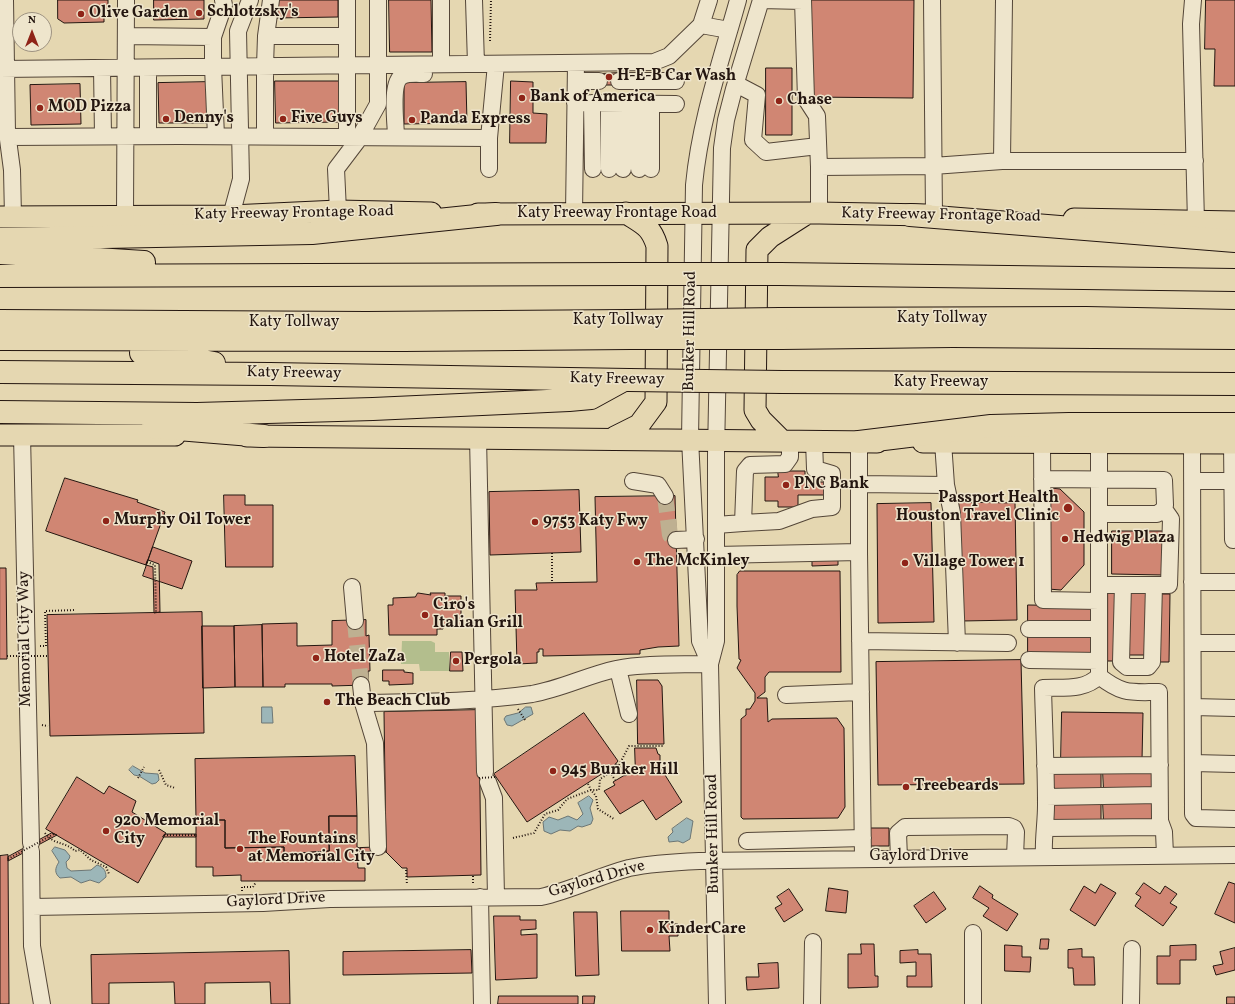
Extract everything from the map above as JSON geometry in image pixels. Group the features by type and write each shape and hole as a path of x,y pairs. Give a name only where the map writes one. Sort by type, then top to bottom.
{"highway":[{"path":"0,239 185,237 312,233 496,214"},
{"path":"910,215 1235,241"},
{"path":"0,254 361,275"},
{"path":"0,276 780,274 1235,280"},
{"path":"0,291 300,275"},
{"name":"Katy Tollway","path":"0,321 374,323 629,330 781,329 1086,318 1235,321"},
{"name":"Katy Tollway","path":"781,329 984,336 1235,338"},
{"name":"Katy Tollway","path":"0,339 404,340 629,330"},
{"path":"0,351 159,353 270,374"},
{"name":"Katy Freeway","path":"0,372 270,374 782,382 1235,384"},
{"path":"0,413 197,414 373,409 591,398 626,380"},
{"path":"0,413 264,436"},
{"path":"859,442 991,426 1069,424 1234,437"}],"main road":[{"name":"Katy Freeway Frontage Road","path":"7,217 231,216 338,211 496,214 812,213 1235,222"},
{"path":"786,441 761,420 755,410 757,250 770,237 812,213"},
{"path":"612,438 639,424 656,402 657,246 653,234 648,227 626,214"},
{"path":"0,435 612,438 859,442 1192,443 1234,437"}],"street":[{"path":"5,0 3,69 12,170 7,217"},
{"path":"126,0 126,216"},
{"path":"216,136 213,37 224,5 223,0"},
{"path":"231,216 241,179 240,67 238,30 250,0"},
{"path":"265,136 265,66 271,0"},
{"path":"347,0 347,65 354,137"},
{"path":"338,211 336,170 354,137 378,104 378,0"},
{"path":"396,137 396,81 409,74 443,73 447,64 441,0"},
{"path":"474,0 476,64"},
{"path":"3,69 654,62 669,56 701,25 709,0"},
{"name":"Bunker Hill Road","path":"710,664 700,641 690,440 694,185 700,139 738,0"},
{"path":"761,0 803,0 806,99 817,116 819,168 812,213"},
{"name":"Bunker Hill Road","path":"717,1004 710,664 716,641 716,440 722,148 726,120 761,0"},
{"path":"932,0 934,216"},
{"path":"1002,161 1004,0"},
{"path":"1193,0 1191,24 1196,222"},
{"path":"701,25 729,30"},
{"path":"267,31 348,36"},
{"path":"126,36 213,37"},
{"path":"574,214 576,63"},
{"path":"489,169 489,138 496,64"},
{"path":"102,68 102,136"},
{"path":"148,68 148,136"},
{"path":"576,82 599,81"},
{"path":"619,81 676,81"},
{"path":"736,84 757,95 753,140 766,152 818,146"},
{"path":"575,103 676,104"},
{"path":"592,103 593,169"},
{"path":"631,104 630,169 631,104"},
{"path":"8,137 265,136 489,138"},
{"path":"819,168 933,166 1002,161 1195,161"},
{"name":"Memorial City Way","path":"22,435 32,946 42,1004"},
{"path":"478,437 483,699 487,777 494,798 496,897"},
{"path":"1233,540 1234,437"},
{"path":"743,524 745,470 750,464 785,464 790,457 786,441"},
{"path":"716,525 779,521 812,509 832,507 832,474 815,469 814,441"},
{"path":"859,442 863,858"},
{"path":"943,442 946,485 952,513 957,643"},
{"path":"1042,442 1043,600 1099,593 1123,585 1161,585"},
{"path":"1044,856 1043,835 1046,828 1046,798 1043,688 1084,687 1092,684 1099,669 1099,442"},
{"path":"1192,443 1194,817 1235,819"},
{"path":"1042,479 1164,480 1160,512"},
{"path":"634,481 658,485 665,496"},
{"path":"1192,481 1233,481"},
{"path":"859,484 946,485"},
{"path":"1099,514 1160,512 1171,519 1171,530 1161,585 1152,662 1148,667 1128,667 1121,662 1123,585"},
{"path":"676,540 696,539"},
{"path":"716,555 859,552"},
{"path":"1192,582 1235,582"},
{"path":"352,587 355,621"},
{"path":"1029,629 1099,629"},
{"path":"860,641 1008,643"},
{"path":"1193,643 1235,643"},
{"path":"1029,660 1099,669 1113,687 1126,692 1159,692 1159,796 1162,827 1164,832 1165,855"},
{"path":"363,703 483,699 533,694 563,687 592,675 618,669 710,664"},
{"path":"618,669 629,714"},
{"path":"361,685 363,703 375,744 378,847"},
{"path":"786,695 861,692"},
{"path":"1193,707 1235,708"},
{"path":"1193,763 1235,764"},
{"path":"1045,766 1160,765"},
{"path":"1046,798 1159,796"},
{"path":"899,858 898,833 905,827 1009,826 1014,828 1016,832 1015,857"},
{"path":"1046,828 1162,827"},
{"path":"747,841 863,838"},
{"name":"Gaylord Drive","path":"32,907 263,903 477,891 496,897 541,897 562,892 629,868 661,863 863,858 1235,855"},
{"path":"477,891 482,1004"},
{"path":"972,933 973,1004"},
{"path":"812,1004 813,942"},
{"path":"1130,1004 1132,949"}],"path":[{"path":"552,553 552,583"},
{"path":"147,562 155,565 156,613"},
{"path":"40,646 46,646 45,611 76,610"},
{"path":"7,656 48,656"},
{"path":"518,709 525,720"},
{"path":"41,725 48,726"},
{"path":"620,765 628,746 663,746"},
{"path":"614,766 627,775"},
{"path":"138,778 144,767"},
{"path":"159,770 166,785 175,788"},
{"path":"513,838 534,833 541,818 545,814 558,810 567,799 591,790 601,789 600,779 614,770"},
{"path":"610,772 615,780"},
{"path":"588,784 596,796 598,809 614,819"},
{"path":"43,830 50,840 69,846 75,851 80,850 84,852 91,860 106,867 109,874"},
{"path":"8,859 54,834"},
{"path":"164,835 196,836"},
{"path":"406,870 407,885"},
{"path":"473,876 477,891"},
{"path":"242,891 242,887 253,887 256,882"}],"green space":[{"path":"402,641 431,641 435,643 435,652 449,652 449,671 420,671 419,664 401,664"}],"water":[{"path":"262,707 272,707 273,723 262,723"},
{"path":"526,707 531,707 533,714 512,726 507,725 504,719 506,716 518,713"},
{"path":"133,766 145,773 158,774 159,780 152,784 139,776 134,775 129,770"},
{"path":"589,796 593,800 590,808 593,819 591,824 582,827 578,826 570,831 560,830 551,834 544,831 543,822 549,817 558,820 568,816 577,820 583,814 578,803"},
{"path":"687,818 693,821 690,839 683,843 678,841 669,842 668,837 673,832 672,829"},
{"path":"55,847 65,850 70,856 66,862 67,868 71,871 91,870 97,865 104,869 106,877 99,883 90,880 81,883 71,877 60,878 56,870 59,862 52,851"}],"building":[{"name":"Olive Garden","path":"58,0 108,0 108,10 104,10 104,22 64,23 58,19"},
{"path":"154,0 204,0 204,19 154,20"},
{"path":"275,0 338,0 338,17 275,18"},
{"path":"389,0 431,0 432,52 390,52"},
{"path":"810,0 914,0 913,98 808,97"},
{"path":"1206,0 1235,0 1235,86 1214,86 1215,49 1205,49"},
{"name":"Chase","path":"766,68 792,68 792,135 766,135"},
{"name":"H-E-B Car Wash","path":"619,73 619,85 599,85 599,74"},
{"path":"275,81 339,81 339,122 276,123"},
{"name":"Bank of America","path":"511,81 533,82 533,113 547,114 546,143 510,143"},
{"path":"209,82 210,123 159,123 158,83"},
{"path":"466,82 467,123 404,124 404,83"},
{"path":"80,84 81,124 31,125 30,85"},
{"path":"778,471 805,471 805,482 830,482 830,495 798,495 798,507 778,507 778,501 765,501 765,477 778,477"},
{"name":"Murphy Oil Tower","path":"65,478 138,500 137,502 165,512 146,565 46,531"},
{"name":"Hedwig Plaza","path":"1048,489 1060,489 1084,512 1084,565 1061,590 1048,589"},
{"name":"9753 Katy Fwy","path":"579,490 581,552 490,555 489,492"},
{"path":"224,495 245,495 245,505 273,505 273,567 226,567"},
{"name":"The McKinley","path":"675,496 679,646 640,650 640,654 543,656 543,649 539,649 539,652 537,652 537,663 517,664 515,590 537,590 536,583 597,582 595,497"},
{"path":"959,502 1015,503 1017,620 962,621"},
{"name":"Village Tower 1","path":"931,503 934,622 878,623 877,504"},
{"path":"1112,531 1164,531 1163,575 1112,574"},
{"path":"153,547 192,561 182,589 143,576"},
{"path":"838,556 838,565 812,566 812,557"},
{"path":"148,560 159,564 160,612 154,613 153,567 146,565"},
{"path":"0,568 6,568 7,659 0,659"},
{"path":"740,571 840,571 841,672 769,672 765,677 765,692 757,698 767,698 768,722 772,719 837,718 844,728 845,807 838,818 743,819 741,817 741,719 746,715 746,709 750,709 755,701 755,693 737,668 741,660 739,659 737,606 737,575"},
{"name":"Ciro's Italian Grill","path":"418,593 431,595 430,593 445,593 445,596 461,596 461,626 443,625 443,629 437,629 437,635 389,635 388,605 393,605 393,598 415,597"},
{"path":"1108,593 1117,593 1117,661 1108,661"},
{"path":"1129,593 1148,593 1148,655 1129,655"},
{"path":"1161,594 1170,594 1169,662 1160,662"},
{"path":"1028,605 1092,606 1092,625 1028,624"},
{"path":"202,612 204,733 50,736 47,615"},
{"name":"Hotel ZaZa","path":"366,620 366,636 369,635 370,671 368,671 368,683 365,685 332,686 332,684 285,684 285,687 263,687 262,624 297,623 297,646 332,645 332,621"},
{"path":"262,625 263,687 235,687 234,626"},
{"path":"202,626 234,626 235,687 203,688"},
{"path":"1028,636 1092,636 1092,655 1028,654"},
{"name":"Pergola","path":"451,652 462,652 463,671 450,671"},
{"path":"1021,660 1024,784 878,785 876,662"},
{"path":"383,670 404,670 404,672 413,673 413,684 389,685 389,681 383,681"},
{"path":"637,680 658,680 662,686 664,744 638,744"},
{"path":"479,710 481,875 407,877 407,868 402,868 386,852 384,712"},
{"path":"1062,712 1143,713 1142,760 1061,760"},
{"name":"945 Bunker Hill","path":"584,713 618,761 614,766 527,822 494,774"},
{"path":"635,748 656,748 658,754 660,755 660,767 682,802 656,820 643,800 620,814 604,791 615,785 613,782 635,769"},
{"path":"355,756 357,816 329,816 329,851 284,854 284,847 225,848 225,820 196,820 195,759"},
{"path":"616,764 629,773 625,776 613,767"},
{"path":"1103,771 1153,771 1153,791 1104,791"},
{"path":"1053,772 1101,772 1101,792 1053,792"},
{"name":"920 Memorial City","path":"77,777 104,794 109,786 136,801 132,812 166,833 138,883 46,829"},
{"path":"1053,802 1101,802 1101,822 1054,823"},
{"path":"1103,802 1153,802 1153,821 1104,822"},
{"name":"The Fountains at Memorial City","path":"329,816 357,816 357,847 360,848 360,852 357,853 358,868 365,868 365,881 241,881 241,875 213,876 213,867 196,867 196,820 225,820 225,848 284,847 284,854 329,851"},
{"path":"869,828 889,828 889,846 869,846"},
{"path":"52,833 57,835 8,861 8,857"},
{"path":"165,834 196,834 196,837 163,837"},
{"path":"386,847 386,852 360,852 360,848"},
{"path":"8,855 9,1004 0,1004 0,856"},
{"path":"1229,882 1235,884 1235,923 1215,914"},
{"path":"1144,883 1160,894 1165,886 1177,894 1170,903 1177,907 1163,926 1135,906 1141,897 1136,894"},
{"path":"1101,884 1116,893 1095,926 1070,910 1084,886 1095,893"},
{"path":"980,886 993,895 992,898 1018,914 1007,931 983,916 989,908 973,898"},
{"path":"829,888 848,891 846,913 826,911"},
{"path":"789,889 803,910 784,922 775,908 782,904 777,897"},
{"path":"934,892 946,909 926,923 914,906"},
{"name":"KinderCare","path":"621,911 669,911 669,924 678,924 678,936 669,936 670,951 622,951"},
{"path":"574,912 597,912 599,975 576,976"},
{"path":"494,916 520,916 520,920 536,920 536,929 521,930 521,935 537,934 537,978 496,980"},
{"path":"1041,939 1049,939 1048,949 1040,949"},
{"path":"861,944 874,944 875,976 878,976 878,987 848,988 848,954 861,954"},
{"path":"1005,945 1022,946 1022,957 1031,957 1030,972 1005,971"},
{"path":"1196,945 1196,960 1180,960 1180,984 1157,984 1157,956 1170,956 1170,946"},
{"path":"1235,948 1235,970 1216,975 1213,966 1223,964 1220,952"},
{"path":"1082,949 1082,957 1094,957 1095,985 1074,985 1073,968 1068,968 1068,950"},
{"path":"471,950 472,973 343,975 343,952"},
{"path":"918,950 918,954 931,954 932,987 907,987 907,976 916,976 916,962 900,963 900,951"},
{"path":"289,951 290,1004 271,1004 270,982 205,983 205,1004 175,1004 174,982 109,983 109,1004 92,1004 91,955"},
{"path":"778,963 779,988 747,990 746,977 759,977 758,964"},
{"path":"499,996 578,996 578,1004 498,1004"},
{"path":"583,996 595,996 594,1004 583,1004"},
{"path":"1227,997 1235,997 1235,1004 1227,1004"}],"tunnel":[{"path":"665,496 670,535 676,540"},
{"path":"355,621 361,685"}],"place":[{"name":"Schlotzsky's","path":"199,13"},
{"name":"Olive Garden","path":"81,14"},
{"name":"H-E-B Car Wash","path":"609,77"},
{"name":"Bank of America","path":"522,98"},
{"name":"Chase","path":"779,101"},
{"name":"MOD Pizza","path":"40,108"},
{"name":"Denny's","path":"166,119"},
{"name":"Five Guys","path":"283,119"},
{"name":"Panda Express","path":"412,120"},
{"name":"PNC Bank","path":"786,485"},
{"name":"Passport Health Houston Travel Clinic","path":"1068,508"},
{"name":"Murphy Oil Tower","path":"106,521"},
{"name":"9753 Katy Fwy","path":"535,522"},
{"name":"Hedwig Plaza","path":"1065,539"},
{"name":"The McKinley","path":"637,562"},
{"name":"Village Tower 1","path":"905,563"},
{"name":"Ciro's Italian Grill","path":"425,615"},
{"name":"Hotel ZaZa","path":"316,658"},
{"name":"Pergola","path":"456,661"},
{"name":"The Beach Club","path":"327,702"},
{"name":"945 Bunker Hill","path":"553,771"},
{"name":"Treebeards","path":"906,787"},
{"name":"920 Memorial City","path":"106,831"},
{"name":"The Fountains at Memorial City","path":"240,849"},
{"name":"KinderCare","path":"650,930"}]}
